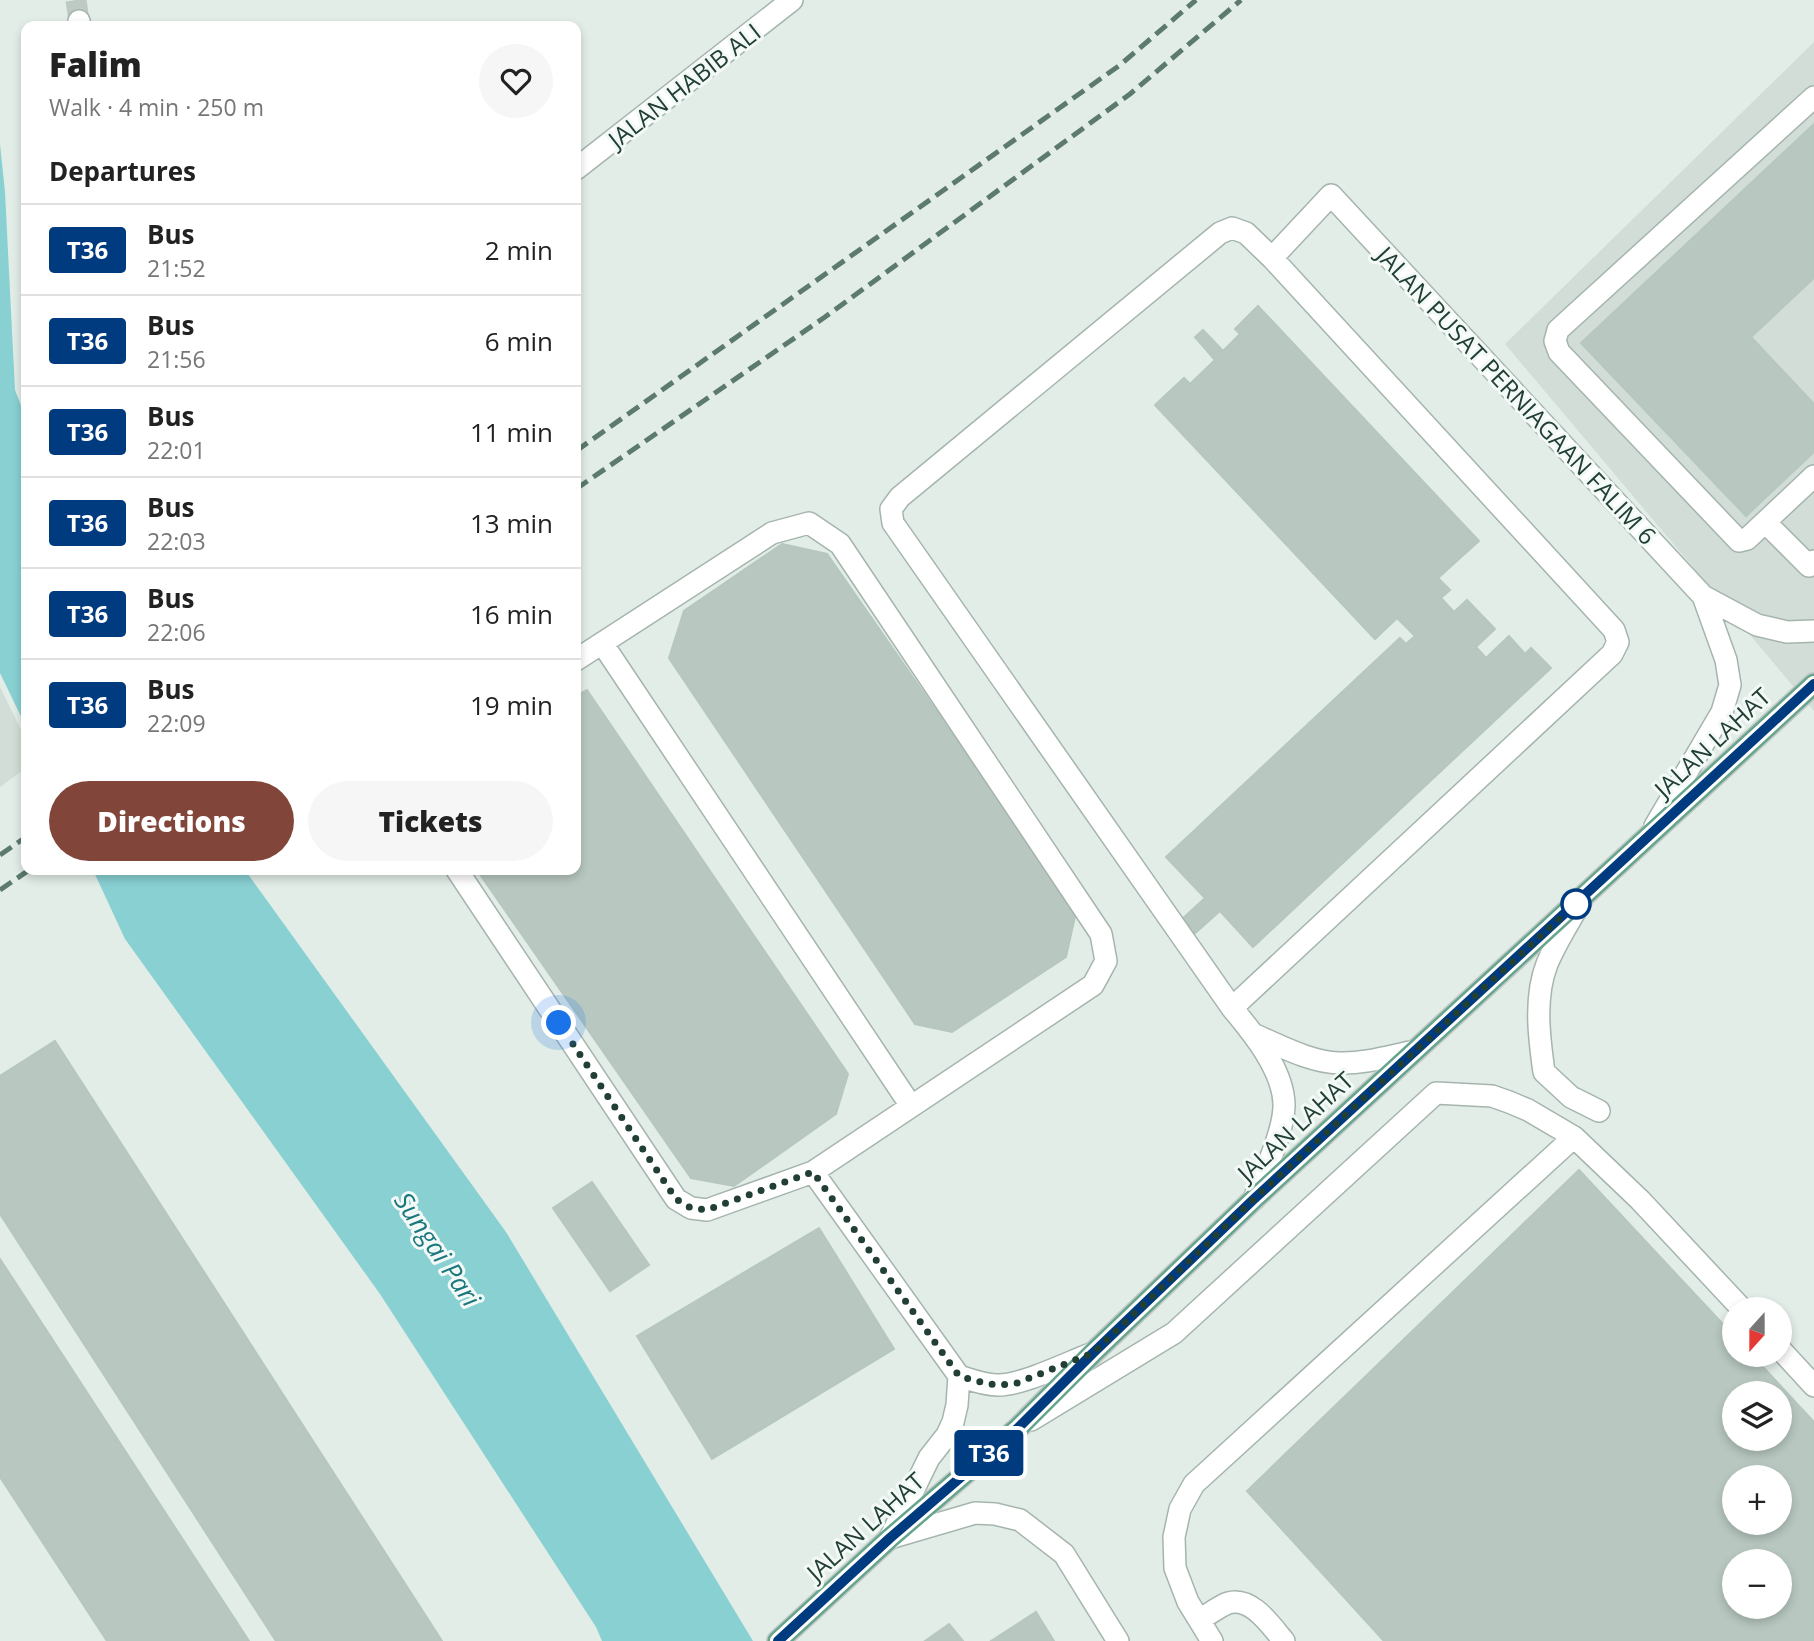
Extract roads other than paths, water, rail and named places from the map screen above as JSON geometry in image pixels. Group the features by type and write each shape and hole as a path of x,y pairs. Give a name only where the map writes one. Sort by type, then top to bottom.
{"main road":[{"name":"JALAN LAHAT","path":"778,1641 890,1538 1018,1428 1254,1199 1813,687"}],"street":[{"name":"JALAN HABIB ALI","path":"581,165 792,0"},
{"path":"1814,97 1558,330 1555,341 1559,352 1739,541 1747,539 1814,476"},
{"name":"JALAN PUSAT PERNIAGAAN FALIM 6","path":"1272,258 1331,195 1703,596"},
{"path":"1232,1008 1612,654 1618,642 1614,630 1272,258 1246,233 1232,228 1220,233 900,497 891,509 893,523 1232,1008 1255,1035 1275,1071 1283,1091 1282,1125 1254,1199"},
{"path":"1765,522 1809,566 1814,561"},
{"path":"460,875 676,1199 691,1208 707,1210 813,1172 1093,985 1106,961 1101,934 839,544 809,523 772,533 581,657"},
{"path":"1703,596 1757,625 1787,632 1814,631"},
{"path":"1651,834 1722,712 1730,685 1726,660 1703,596"},
{"path":"602,643 911,1106"},
{"path":"1583,897 1547,965 1539,996 1540,1041 1544,1072 1571,1097 1599,1111"},
{"path":"1255,1035 1319,1060 1338,1063 1360,1062 1415,1051"},
{"path":"1018,1428 1174,1333 1436,1093 1492,1096 1528,1110 1574,1137 1640,1200 1731,1297"},
{"path":"1212,1641 1188,1602 1175,1568 1174,1537 1180,1509 1194,1484 1574,1137"},
{"path":"813,1172 959,1376 988,1384 1017,1383 1093,1353"},
{"path":"1792,1362 1814,1386"},
{"path":"890,1538 929,1458 947,1435 953,1422 959,1376"},
{"path":"890,1538 975,1513 1020,1520 1064,1554 1118,1641"},
{"path":"1199,1620 1228,1603 1239,1602 1253,1608 1284,1641"}],"water":[{"path":"0,144 15,390 21,405 21,717 0,673"},
{"name":"Sungai Pari","path":"95,875 249,875 506,1232 753,1641 602,1641 596,1627 380,1294 125,939"}],"tunnel":[{"path":"76,0 79,21"}],"railway":[{"path":"581,447 1120,65 1196,0"},
{"path":"581,486 825,317 1130,94 1241,0"},
{"path":"0,855 21,840"},
{"path":"0,890 22,875"}]}
